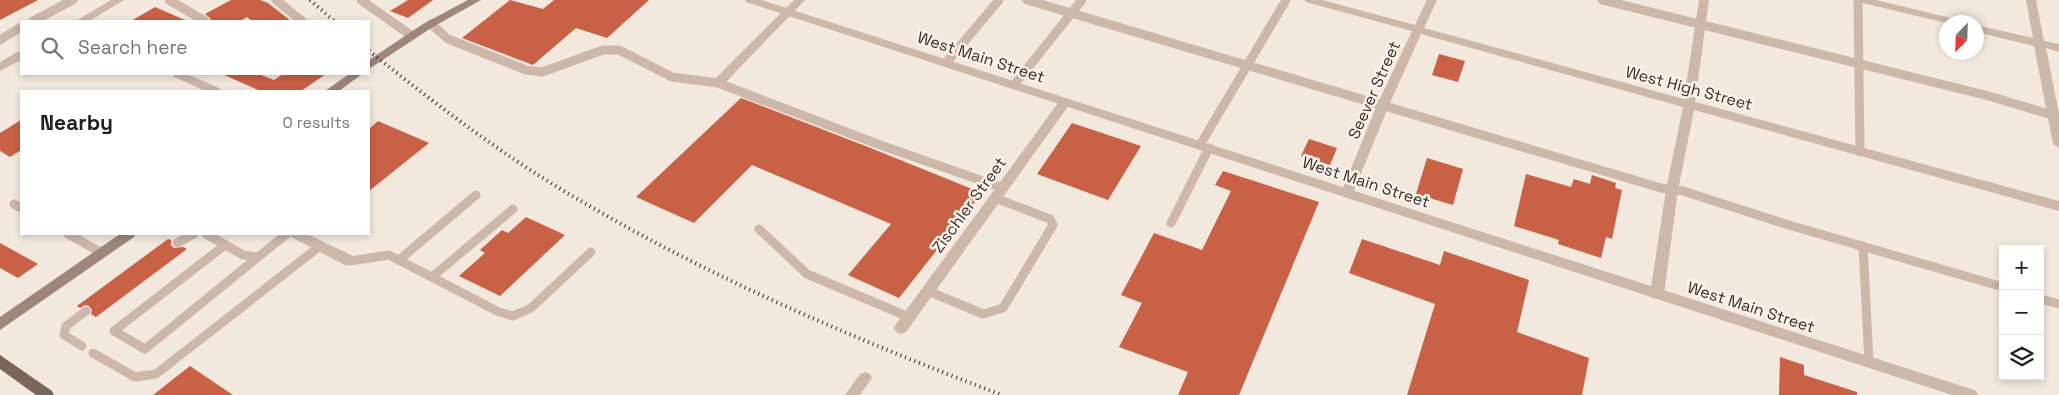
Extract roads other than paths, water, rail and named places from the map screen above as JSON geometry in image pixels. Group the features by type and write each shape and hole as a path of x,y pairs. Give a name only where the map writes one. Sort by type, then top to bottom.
{"main road":[{"path":"370,64 431,24 476,0"},
{"path":"332,90 354,75"},
{"path":"0,324 128,235"},
{"path":"0,361 46,395"}],"street":[{"name":"West Main Street","path":"750,0 947,62 1065,102 1971,395"},
{"path":"718,83 800,0"},
{"name":"West High Street","path":"1310,0 2059,206"},
{"name":"Seever Street","path":"1347,193 1383,105 1432,0"},
{"path":"1657,294 1672,190 1702,24 1704,0"},
{"path":"1863,0 1939,18"},
{"path":"2031,0 2056,116 2059,144"},
{"path":"84,20 115,1"},
{"path":"1984,30 2059,48"},
{"path":"0,67 20,56"},
{"path":"180,75 213,90"},
{"name":"Zischler Street","path":"905,323 1065,102"},
{"path":"298,235 350,261"},
{"path":"852,395 865,378"}],"lane":[{"path":"35,20 74,0"},
{"path":"169,0 203,20"},
{"path":"276,0 301,20"},
{"path":"361,0 412,36"},
{"path":"947,62 999,0"},
{"path":"1027,0 1661,188 1999,286"},
{"path":"1015,84 1082,0"},
{"path":"1171,224 1204,147 1286,0"},
{"path":"1602,0 1985,95 2056,116"},
{"path":"1858,0 1860,152"},
{"path":"431,24 448,39 526,70 542,72 603,50 619,50 672,76 718,83 883,146 999,193 1050,219 1053,225 1050,232 1003,308 983,314 928,291"},
{"path":"0,40 20,29"},
{"path":"399,260 476,195"},
{"path":"432,277 513,208"},
{"path":"759,229 807,274 905,323"},
{"path":"70,235 102,252"},
{"path":"177,243 192,235"},
{"path":"208,235 243,256 258,257"},
{"path":"226,245 114,331 145,349 286,235"},
{"path":"93,353 135,377 156,374 320,246"},
{"path":"1863,246 1869,362"},
{"path":"350,261 389,255 499,312 513,316 531,308 591,252"},
{"path":"2044,300 2059,304"},
{"path":"82,346 64,335 66,326 86,311"}],"railway":[{"path":"310,0 333,20"},
{"path":"370,52 446,111 499,149 553,184 632,230 735,283 787,307 894,353 1002,395"}]}
